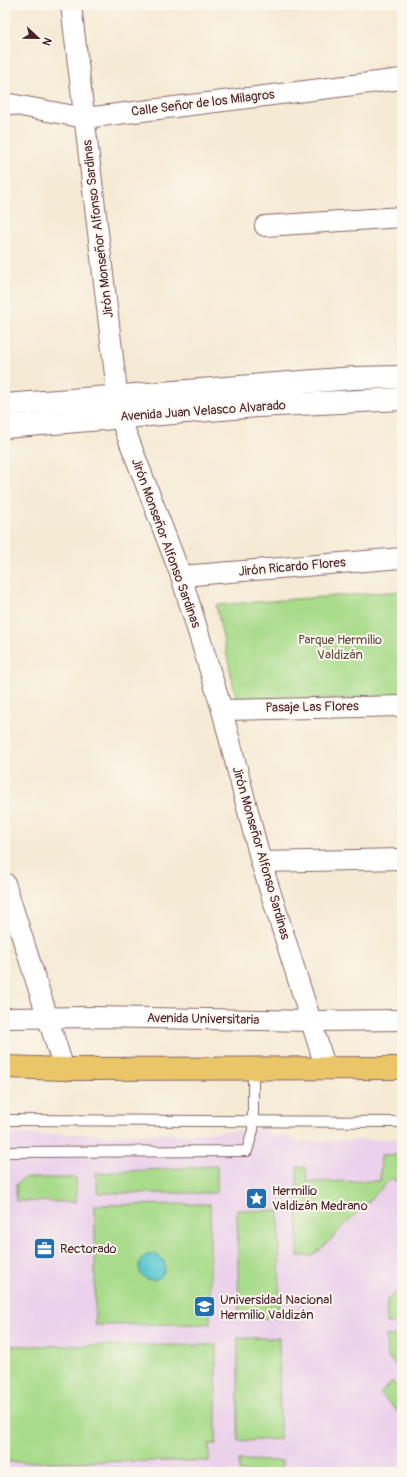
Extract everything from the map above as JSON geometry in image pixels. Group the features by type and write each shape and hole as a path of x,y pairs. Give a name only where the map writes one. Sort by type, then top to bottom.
{"highway":[{"path":"5,1067 254,1069 402,1068"}],"street":[{"name":"Jirón Monseñor Alfonso Sardinas","path":"71,5 119,407 181,576 222,710 261,862 326,1069"},
{"name":"Calle Señor de los Milagros","path":"5,102 85,118 402,79"},
{"path":"265,226 402,217"},
{"name":"Avenida Juan Velasco Alvarado","path":"5,427 119,407 354,378 402,377"},
{"name":"Avenida Juan Velasco Alvarado","path":"5,405 119,407 257,406 402,399"},
{"name":"Jirón Ricardo Flores","path":"181,576 402,558"},
{"name":"Pasaje Las Flores","path":"222,710 402,706"},
{"path":"261,862 402,859"},
{"path":"5,883 64,1068"},
{"name":"Avenida Universitaria","path":"5,1018 94,1017 311,1021 402,1020"}],"lane":[{"path":"5,1152 247,1151 253,1120 254,1069"},
{"path":"5,1120 253,1120 402,1122"}],"shaded area":[{"name":"Universidad Nacional Hermilio Valdizán","path":"264,1129 273,1137 287,1136 295,1142 402,1139 402,1472 5,1472 5,1134 177,1134"}],"green space":[{"name":"Parque Hermilio Valdizán","path":"402,591 402,697 237,702 216,605"},
{"path":"381,1155 402,1155 402,1187 392,1178 321,1249 312,1256 298,1256 297,1167 306,1167 307,1182 380,1181"},
{"path":"217,1166 217,1193 98,1193 96,1173"},
{"path":"24,1178 76,1178 76,1202 16,1201 16,1185"},
{"path":"210,1204 210,1324 95,1325 95,1205"},
{"path":"237,1210 279,1211 280,1318 239,1318"},
{"path":"402,1288 402,1323 386,1323 387,1300"},
{"path":"402,1335 402,1372 387,1356 386,1336"},
{"path":"238,1338 279,1338 280,1439 238,1441"},
{"path":"216,1345 216,1444 209,1444 209,1461 5,1462 5,1346"},
{"path":"392,1381 402,1392 402,1416 380,1394"},
{"path":"239,1460 282,1461 282,1472 239,1472"}],"water":[{"path":"152,1254 161,1258 165,1267 161,1276 152,1280 143,1276 139,1267 143,1258"}],"place":[{"name":"Hermilio Valdizán Medrano","path":"256,1198"},
{"name":"Rectorado","path":"45,1249"},
{"name":"Universidad Nacional Hermilio Valdizán","path":"204,1307"}]}
